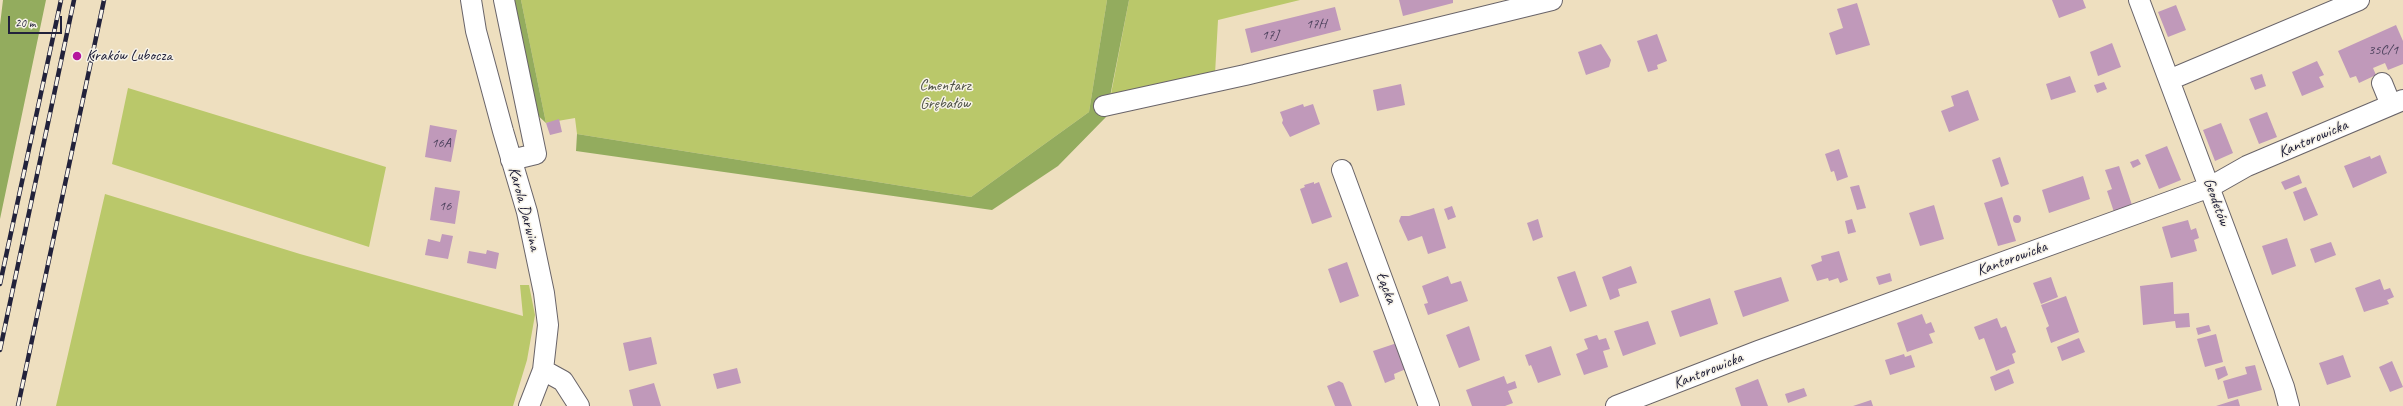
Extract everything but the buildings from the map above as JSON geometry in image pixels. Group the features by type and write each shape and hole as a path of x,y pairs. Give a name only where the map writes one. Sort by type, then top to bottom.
{"street":[{"name":"Karola Darwina","path":"471,0 476,31 511,160 528,212 544,293 548,325 543,370 529,406"},
{"path":"504,0 536,154 511,160"},
{"path":"1104,106 1552,0"},
{"name":"Geodetów","path":"2139,0 2284,387 2288,406"},
{"path":"2169,80 2359,0"},
{"path":"2382,83 2397,103"},
{"name":"Kantorowicka","path":"1616,406 1758,351 2210,188 2247,166 2397,103"},
{"name":"Łącka","path":"1342,170 1429,406"},
{"path":"543,370 563,381 579,406"}],"green space":[{"path":"3,0 46,0 0,219 0,25"},
{"path":"511,0 521,0 546,123 534,112"},
{"name":"Cmentarz Grębałów","path":"521,0 1107,0 1089,112 971,197 577,134 575,118 546,123"},
{"path":"1107,0 1129,0 1106,117 1058,166 992,210 576,151 577,134 971,197 1089,112"},
{"path":"1129,0 1300,0 1218,20 1215,74 1111,94"},
{"path":"128,88 386,167 369,247 112,164"},
{"path":"105,194 300,254 523,316 520,285 529,285 535,315 527,360 513,406 56,406"}],"railway":[{"path":"0,284 61,0"},
{"path":"0,350 74,0"},
{"path":"18,406 104,0"}],"place":[{"name":"Kraków Lubocza","path":"77,56"}]}
